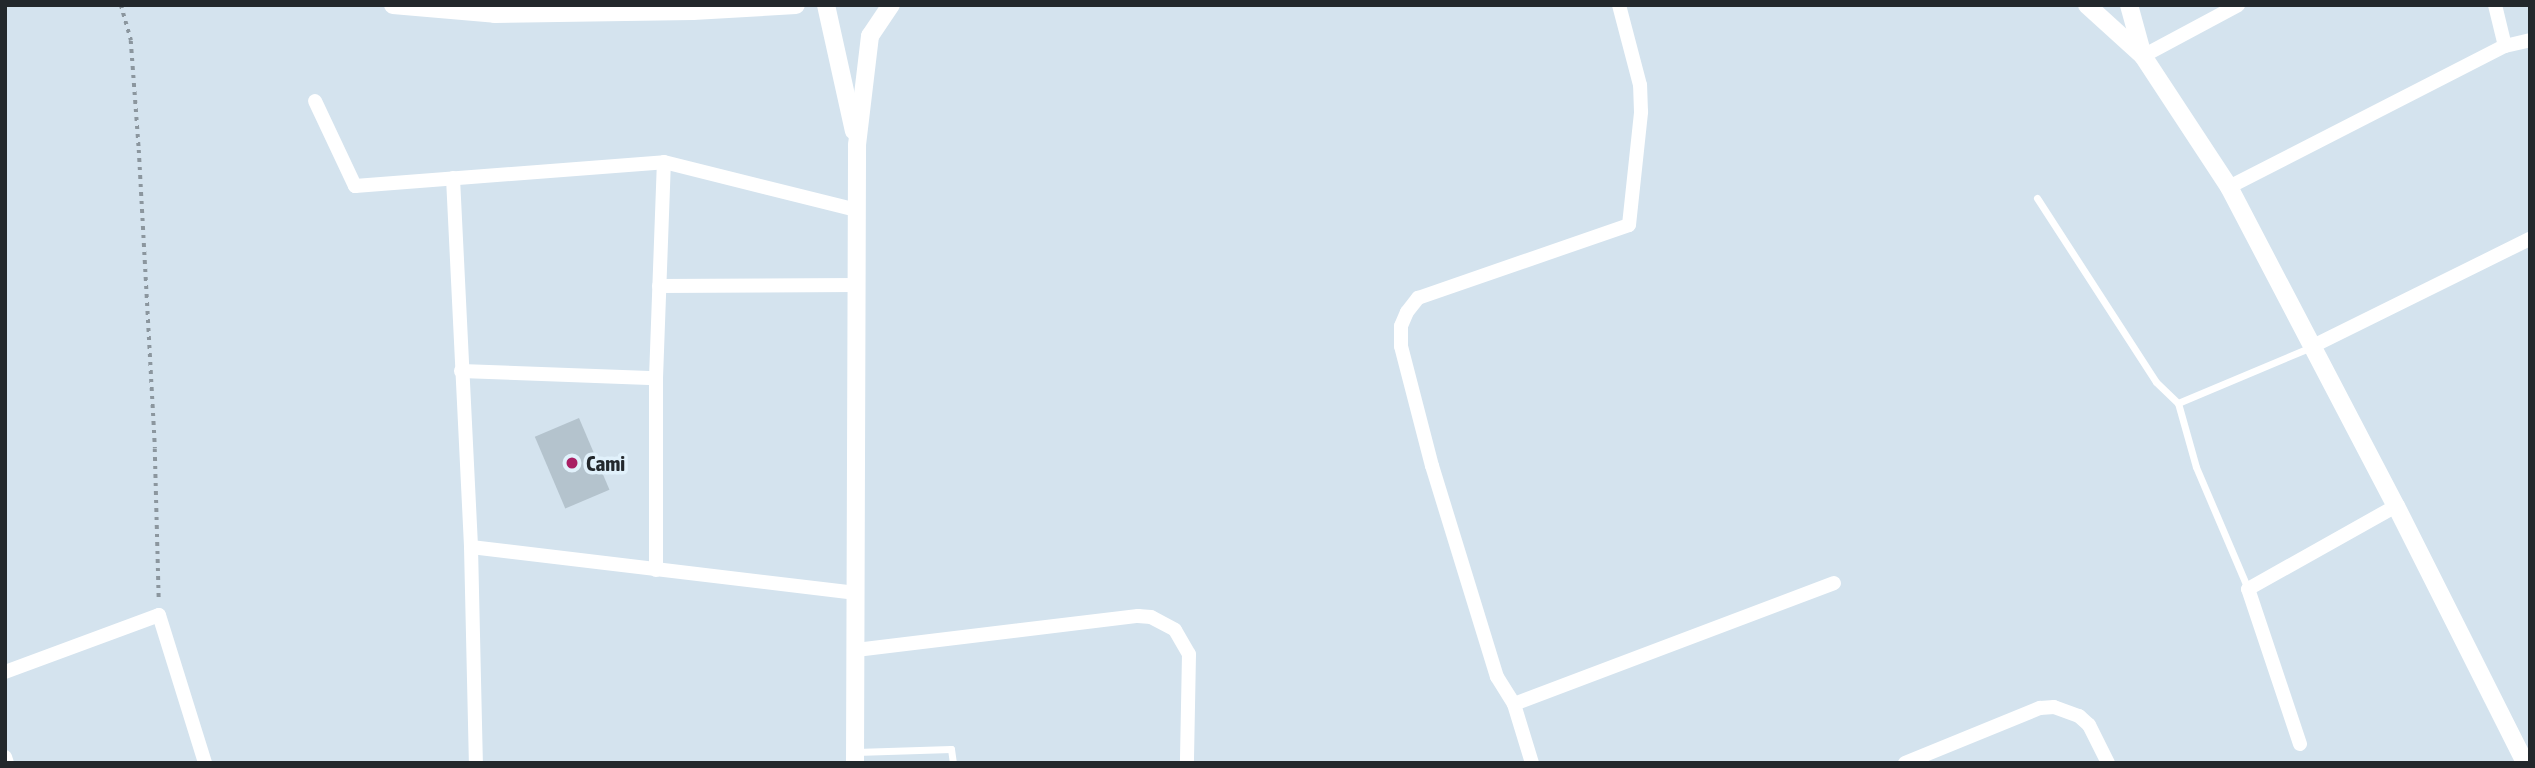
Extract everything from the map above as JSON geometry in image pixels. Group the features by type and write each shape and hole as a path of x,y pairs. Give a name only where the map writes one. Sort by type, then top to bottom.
{"street":[{"path":"393,5 495,14 693,11 796,5"},
{"path":"495,14 552,5"},
{"path":"826,5 857,145"},
{"path":"855,757 857,145 870,36 891,5"},
{"path":"1532,763 1514,704 1497,677 1432,466 1401,346 1401,326 1407,312 1418,298 1629,225 1641,112 1640,85 1619,5"},
{"path":"2087,5 2143,56 2229,187 2396,506 2525,763"},
{"path":"2129,5 2143,56"},
{"path":"2143,56 2238,5"},
{"path":"2496,5 2505,46"},
{"path":"2229,187 2505,46 2530,40"},
{"path":"315,101 355,186 664,162 857,210"},
{"path":"656,569 656,378 664,162"},
{"path":"453,178 471,547 476,763"},
{"path":"2311,347 2530,239"},
{"path":"660,286 857,285"},
{"path":"461,371 656,378"},
{"path":"2300,744 2248,590 2396,506"},
{"path":"471,547 856,593"},
{"path":"1514,704 1835,583"},
{"path":"5,672 159,615 205,763"},
{"path":"856,650 1151,617 1175,630 1189,654 1187,763"},
{"path":"1905,763 2040,708 2054,707 2079,716 2088,725 2108,763"},
{"path":"5,757 7,763"}],"lane":[{"path":"2037,198 2156,382 2178,403 2196,467 2248,590"},
{"path":"2178,403 2311,347"},
{"path":"855,757 951,749 953,763"}],"path":[{"path":"121,5 131,41 139,150 155,449 159,615"}],"building":[{"name":"Cami","path":"579,418 609,490 565,509 535,437"}],"place":[{"name":"Cami","path":"572,463"}]}
